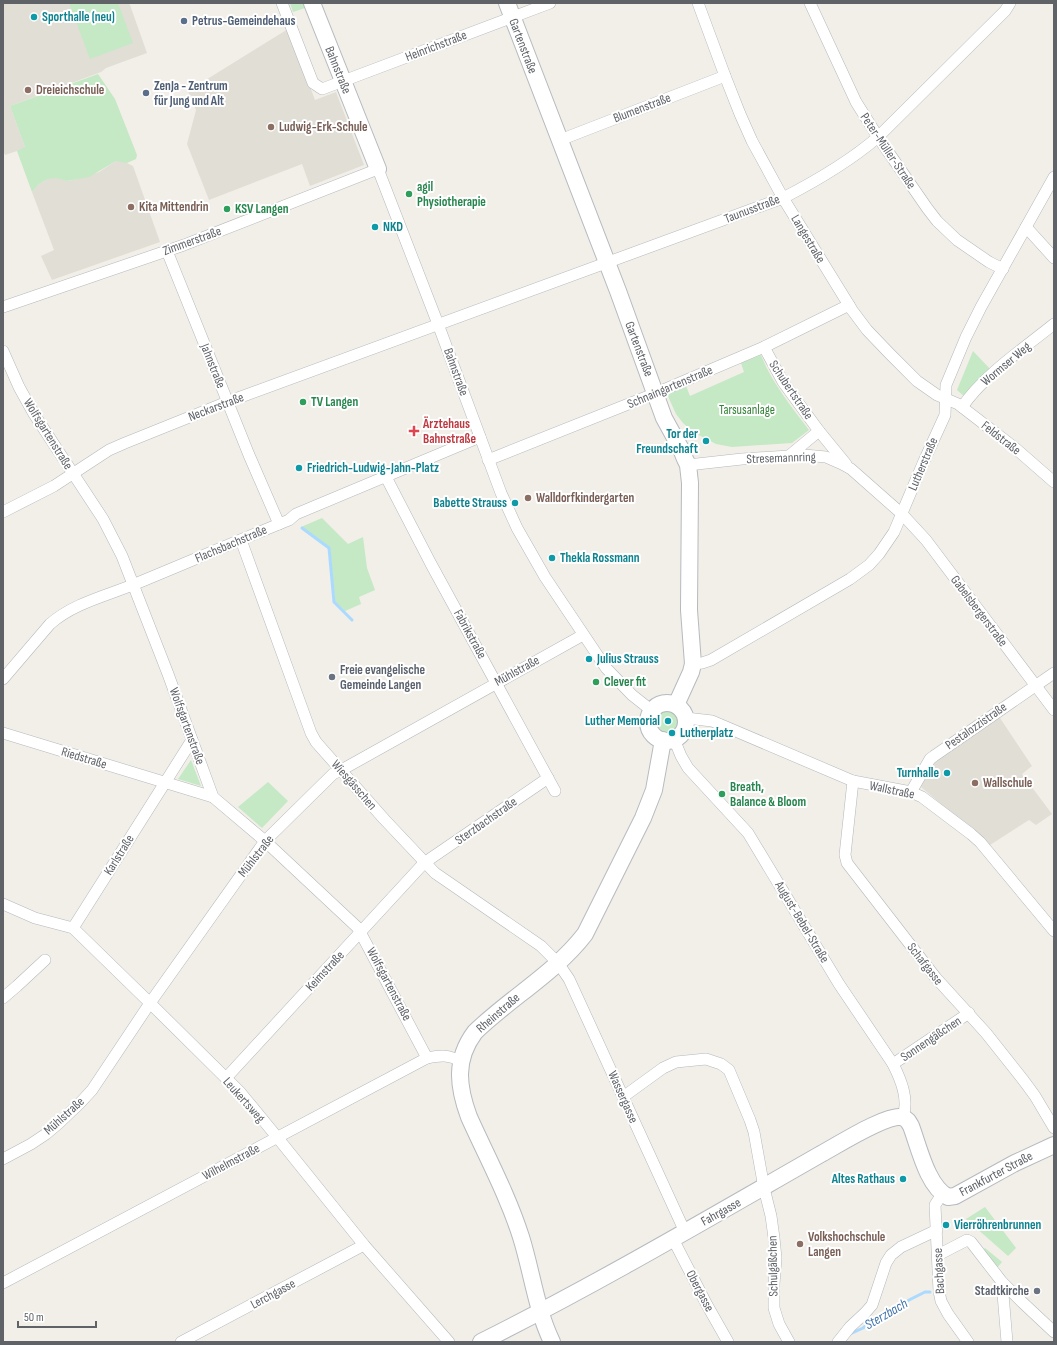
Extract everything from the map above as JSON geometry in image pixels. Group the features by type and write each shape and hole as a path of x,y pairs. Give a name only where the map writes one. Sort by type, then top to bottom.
{"street":[{"name":"Bahnstraße","path":"282,3 313,83 322,89"},
{"name":"Bahnstraße","path":"312,3 438,324 505,503 527,547 583,635 606,668 621,685 651,710"},
{"name":"Heinrichstraße","path":"322,89 343,82 509,10 550,3"},
{"name":"Langestraße","path":"698,3 725,76 752,141 783,198 848,305 867,330 906,370 928,389 945,399"},
{"name":"Peter-Müller-Straße","path":"810,3 856,102 878,137 937,222 972,251 1003,269"},
{"name":"Taunusstraße","path":"438,324 783,198 808,185 837,167 878,137 1005,11 1010,3"},
{"name":"Gartenstraße","path":"509,10 607,263 664,418 688,465 690,483 689,610 693,664 691,672 676,704"},
{"name":"Blumenstraße","path":"560,140 725,76"},
{"name":"Zimmerstraße","path":"3,307 167,250 378,169"},
{"name":"Lutherstraße","path":"693,664 711,660 862,571 879,554 888,542 902,514 945,415 946,385 966,337 1026,227 1050,195 1054,177"},
{"path":"1026,227 1054,258"},
{"name":"Jahnstraße","path":"167,250 227,402 279,524"},
{"name":"Schnaingartenstraße","path":"488,460 656,393 764,347 848,305"},
{"name":"Neckarstraße","path":"3,512 54,486 99,456 118,446 227,402 438,324"},
{"name":"Wormser Weg","path":"962,408 986,379 1054,324"},
{"name":"Schubertstraße","path":"764,347 783,382 851,469"},
{"name":"Wolfsgartenstraße","path":"3,351 5,364 34,414 103,519 122,556 168,674 213,797 265,841 362,932 427,1058"},
{"name":"Feldstraße","path":"945,399 962,408 1016,448 1054,482"},
{"name":"Schubertstraße","path":"790,455 820,431"},
{"name":"Flachsbachstraße","path":"3,679 40,634 58,617 76,607 289,520 296,514 480,436"},
{"name":"Stresemannring","path":"688,465 790,455 826,457 851,469 902,514"},
{"name":"Fabrikstraße","path":"386,477 431,564 555,791"},
{"name":"Gabelsbergerstraße","path":"902,514 926,540 1054,710"},
{"name":"Wiesgässchen","path":"241,540 311,733 316,742 424,863 435,873 541,946 558,963"},
{"name":"Mühlstraße","path":"3,1159 31,1144 59,1124 92,1090 150,1003 265,841 333,774 583,635"},
{"name":"Pestalozzistraße","path":"912,792 930,759 1054,673"},
{"path":"665,702 676,704 681,708 686,718 684,731 680,736 668,740 652,734 648,722 648,716 651,710 665,702"},
{"name":"Wallstraße","path":"686,718 712,721 853,781 912,792 922,797 980,842 1054,931"},
{"name":"Riedstraße","path":"3,733 165,782"},
{"name":"Karlstraße","path":"73,928 192,740"},
{"name":"Rheinstraße","path":"552,1342 541,1312 515,1220 463,1101 460,1075 461,1062 468,1043 475,1032 558,963 580,941 592,922 643,818 654,790 668,740"},
{"name":"August-Bebel-Straße","path":"668,740 681,756 688,768 750,836 839,984 893,1064 898,1074 906,1102 906,1109 903,1117"},
{"name":"Sterzbachstraße","path":"424,863 548,778"},
{"name":"Schafgasse","path":"853,781 845,855 847,863 936,978 986,1033 1035,1096 1054,1128"},
{"path":"165,782 213,797"},
{"name":"Keimstraße","path":"226,1078 424,863"},
{"name":"Leukertsweg","path":"3,904 35,918 73,928 150,1003 240,1092 364,1245 449,1342"},
{"path":"3,998 45,960"},
{"name":"Wassergasse","path":"558,963 569,979 623,1097 679,1236"},
{"name":"Sonnengäßchen","path":"893,1064 969,1013"},
{"name":"Wilhelmstraße","path":"3,1282 427,1058 443,1055 452,1057 461,1062"},
{"name":"Schulgäßchen","path":"623,1097 670,1064 676,1062 706,1059 721,1064 728,1070 753,1125 772,1225 776,1256 774,1308 789,1342"},
{"path":"903,1117 908,1120 911,1126 927,1170 933,1183 940,1192"},
{"name":"Fahrgasse","path":"481,1342 541,1312 874,1126 893,1118 903,1117"},
{"name":"Frankfurter Straße","path":"940,1192 948,1197 955,1196 1015,1163 1054,1145"},
{"name":"Bachgasse","path":"940,1192 935,1205 939,1291 941,1301 948,1314 968,1342"},
{"path":"838,1342 850,1327 865,1314 872,1305 886,1263 891,1255 901,1247 937,1230"},
{"name":"Obergasse","path":"679,1236 707,1305 728,1342"},
{"path":"938,1255 967,1240 971,1242 1002,1282 1054,1332"},
{"name":"Lerchgasse","path":"181,1342 364,1245"},
{"path":"1002,1282 1007,1342"}],"shaded area":[{"name":"Dreieichschule","path":"3,3 128,3 147,53 10,106 25,147 5,155 3,150"},
{"name":"Ludwig-Erk-Schule","path":"288,29 315,100 336,92 364,165 310,186 302,164 209,200 187,144 196,110 188,91"},
{"path":"116,161 123,161 133,166 160,242 52,280 41,256 54,250 32,192 39,184 48,179 55,177 67,181 73,180 99,172"},
{"name":"Wallschule","path":"998,715 1032,766 1022,774 1052,814 1036,825 1029,820 990,845 921,787 922,780 936,758"}],"green space":[{"path":"69,3 118,3 133,43 90,59"},
{"path":"290,3 304,3 305,8 293,12"},
{"path":"98,74 115,99 137,155 136,159 127,163 116,161 89,177 67,181 56,178 48,179 39,184 32,192 17,151 25,147 10,106"},
{"path":"973,351 990,369 966,398 957,390"},
{"name":"Tarsusanlage","path":"761,355 776,385 809,430 792,443 732,447 716,444 693,432 683,423 676,414 667,394 686,386 690,396 744,372 741,363"},
{"path":"322,518 348,544 363,537 367,568 375,590 359,597 361,604 345,611 335,602 330,548 301,527"},
{"path":"664,710 672,710 679,717 679,725 672,732 664,732 657,725 657,717"},
{"path":"191,760 201,786 178,779"},
{"path":"268,782 288,801 262,828 238,807"},
{"path":"985,1207 1016,1248 1008,1256 966,1219"},
{"path":"985,1248 1002,1262 997,1268 983,1250"}],"waterway":[{"name":"Sterzbach","path":"302,528 329,548 334,602 352,620"},
{"name":"Sterzbach","path":"850,1334 863,1328 884,1313 925,1292 930,1292"}],"place":[{"name":"Sporthalle (neu)","path":"34,17"},
{"name":"Petrus-Gemeindehaus","path":"184,21"},
{"name":"Dreieichschule","path":"28,90"},
{"name":"ZenJa - Zentrum für Jung und Alt","path":"146,93"},
{"name":"Ludwig-Erk-Schule","path":"271,127"},
{"name":"agil Physiotherapie","path":"409,194"},
{"name":"Kita Mittendrin","path":"131,207"},
{"name":"KSV Langen","path":"227,209"},
{"name":"NKD","path":"375,227"},
{"name":"TV Langen","path":"303,402"},
{"name":"Ärztehaus Bahnstraße","path":"414,431"},
{"name":"Tor der Freundschaft","path":"706,441"},
{"name":"Friedrich-Ludwig-Jahn-Platz","path":"299,468"},
{"name":"Walldorfkindergarten","path":"528,498"},
{"name":"Babette Strauss","path":"515,503"},
{"name":"Thekla Rossmann","path":"552,558"},
{"name":"Julius Strauss","path":"589,659"},
{"name":"Freie evangelische Gemeinde Langen","path":"332,677"},
{"name":"Clever fit","path":"596,682"},
{"name":"Luther Memorial","path":"668,721"},
{"name":"Lutherplatz","path":"672,733"},
{"name":"Turnhalle","path":"947,773"},
{"name":"Wallschule","path":"975,783"},
{"name":"Breath, Balance & Bloom","path":"722,794"},
{"name":"Altes Rathaus","path":"903,1179"},
{"name":"Vierröhrenbrunnen","path":"946,1225"},
{"name":"Volkshochschule Langen","path":"800,1244"},
{"name":"Stadtkirche","path":"1037,1291"}]}
